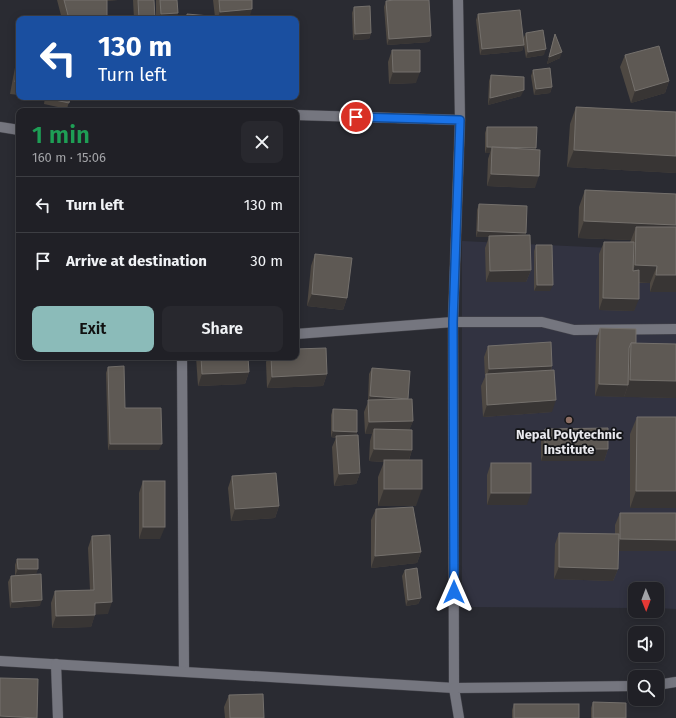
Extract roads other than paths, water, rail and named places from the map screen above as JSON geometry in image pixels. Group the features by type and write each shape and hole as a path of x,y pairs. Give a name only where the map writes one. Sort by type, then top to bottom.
{"street":[{"path":"458,0 460,120 453,322 454,688 459,718"},
{"path":"299,115 460,120"},
{"path":"0,127 16,130"},
{"path":"299,334 453,322 542,322 574,330 676,329"},
{"path":"182,360 184,671"},
{"path":"0,661 454,688 628,686"},
{"path":"56,664 58,718"},
{"path":"664,684 676,682"}],"place":[{"name":"Nepal Polytechnic Institute","path":"569,420"}]}
